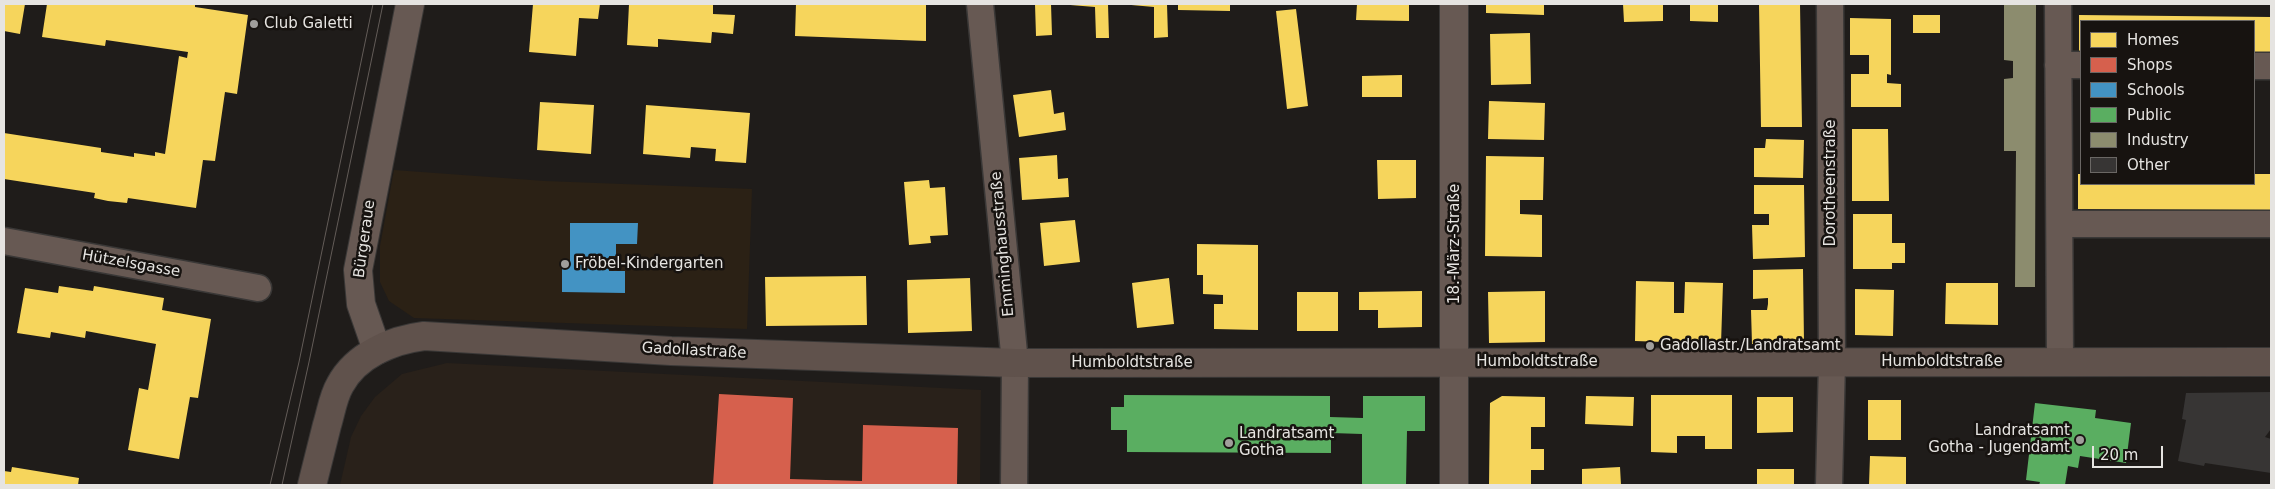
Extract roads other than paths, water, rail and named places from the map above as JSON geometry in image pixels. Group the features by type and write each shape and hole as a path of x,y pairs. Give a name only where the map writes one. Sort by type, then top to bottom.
{"main road":[{"name":"Gadollastraße","path":"377,350 406,338 448,336 671,351 1014,363"},
{"path":"312,485 335,397 340,385 360,362 377,350"},
{"name":"Humboldtstraße","path":"1014,363 2271,362"}],"street":[{"name":"Bürgeraue","path":"377,350 361,304 358,270 410,4"},
{"name":"Emminghausstraße","path":"980,4 1014,363 1014,485"},
{"name":"18.-März-Straße","path":"1454,4 1454,485"},
{"name":"Dorotheenstraße","path":"1829,485 1832,362 1830,4"},
{"path":"2058,4 2069,65 2060,224 2060,361"},
{"path":"2255,66 2271,66"},
{"path":"2060,224 2271,224"},
{"name":"Hützelsgasse","path":"4,241 258,288"}],"tram line":[{"path":"270,485 299,362 373,4"},
{"path":"282,485 383,4"}],"place":[{"name":"Club Galetti","path":"254,24"},
{"name":"Fröbel-Kindergarten","path":"565,264"},
{"name":"Gadollastr./Landratsamt","path":"1650,346"},
{"name":"Landratsamt Gotha - Jugendamt","path":"2080,440"},
{"name":"Landratsamt Gotha","path":"1229,443"}]}
